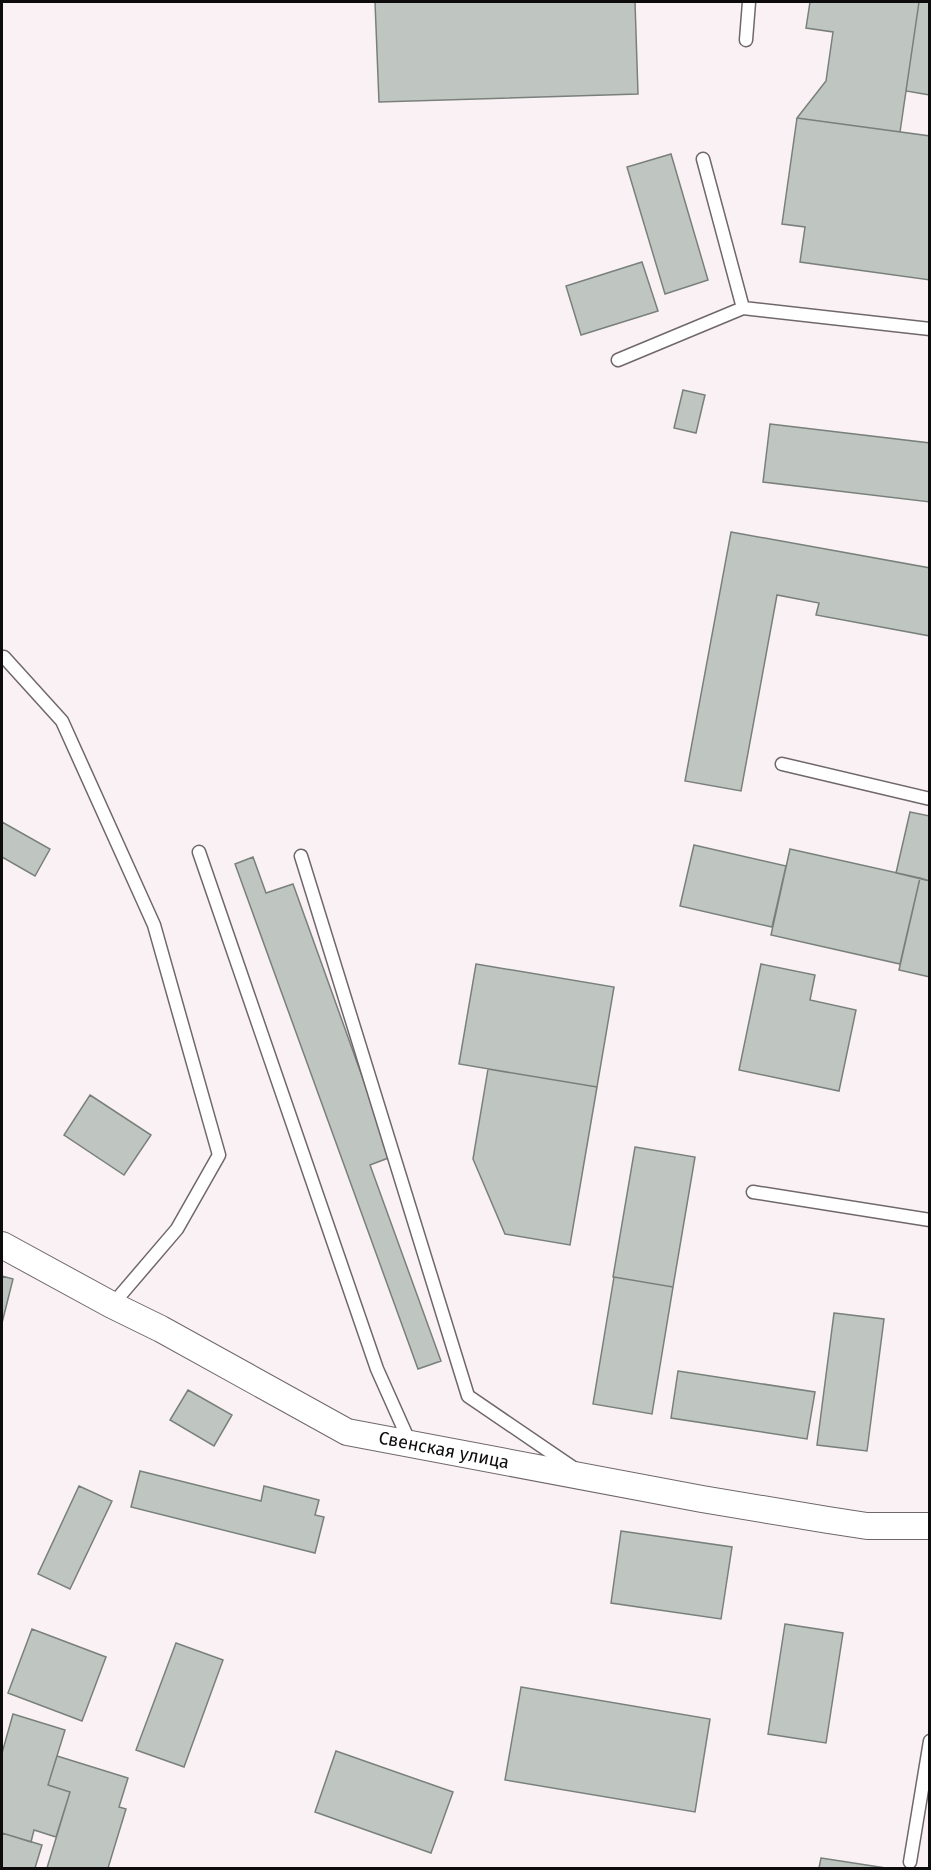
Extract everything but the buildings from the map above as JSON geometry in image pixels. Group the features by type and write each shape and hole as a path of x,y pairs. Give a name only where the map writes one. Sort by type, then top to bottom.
{"street":[{"name":"Свенская улица","path":"2,1245 161,1329 347,1432 702,1499 867,1526 930,1526"}],"lane":[{"path":"746,40 749,2"},
{"path":"703,159 742,308"},
{"path":"618,360 742,308 930,329"},
{"path":"4,657 62,721 154,925 219,1155 177,1229 112,1305"},
{"path":"782,764 930,800"},
{"path":"199,852 377,1369 411,1444"},
{"path":"301,856 468,1396 589,1478"},
{"path":"753,1191 930,1220"},
{"path":"910,1862 930,1741"}]}
